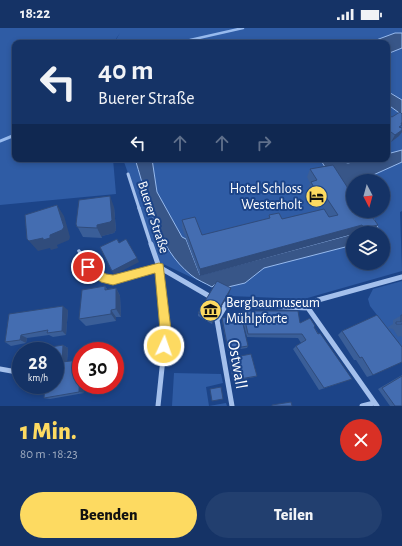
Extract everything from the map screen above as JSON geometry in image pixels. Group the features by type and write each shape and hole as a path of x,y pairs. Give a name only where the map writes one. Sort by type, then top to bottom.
{"street":[{"name":"Buerer Straße","path":"139,208 159,268"},
{"path":"159,268 209,296"},
{"path":"158,406 166,330 159,268"},
{"path":"362,406 376,404 308,308 318,300 402,278"},
{"name":"Ostwall","path":"232,406 218,320 225,305 308,308"},
{"path":"0,369 12,371"}],"lane":[{"name":"Buerer Straße","path":"128,174 139,208"},
{"name":"Buerer Straße","path":"79,251 88,267 104,278 113,280 159,268"}],"shaded area":[{"path":"0,28 402,28 402,211 400,212 402,271 304,299 228,296 230,291 216,284 214,288 159,262 124,162 390,162 390,40 116,40 120,33 115,40 12,40 12,162 113,162 116,194 0,205"},
{"path":"395,33 402,33 402,48 390,53 390,40 376,40"},
{"path":"390,93 402,100 402,115 390,106"},
{"path":"402,150 402,162 375,174 346,174 346,201 322,162 348,163 390,162 390,153"},
{"path":"136,162 152,162 157,192 182,237 186,239 200,275 346,236 346,247 264,268 245,283 228,287 216,283 212,287 198,280 179,264 162,238 155,223"},
{"path":"358,218 373,218 377,226 364,226"},
{"path":"402,281 402,347 370,306 368,299 373,289"},
{"path":"174,373 221,374 223,383 206,387 209,406 172,406"},
{"path":"226,403 227,406 209,406"}],"building":[{"path":"400,112 402,114 402,125 399,127 402,128 402,130 395,135 390,133 390,116 392,117"},
{"path":"333,165 346,185 346,218 373,218 378,225 346,226 346,229 200,269 182,220 195,217 202,235 270,218 269,215 279,213 282,219 324,209 329,217 338,215 324,194 318,195 311,182 317,180 310,169"},
{"path":"110,196 112,220 110,222 97,225 97,228 77,227 76,224 79,200"},
{"path":"57,205 64,227 62,230 50,235 50,238 29,241 27,239 25,215"},
{"path":"117,239 119,243 126,239 137,258 112,271 100,247"},
{"name":"Bergbaumuseum Mühlpforte","path":"217,281 231,288 212,321 198,313"},
{"path":"105,286 105,290 116,288 116,309 111,310 111,314 79,319 82,290"},
{"path":"63,306 62,331 47,333 48,330 21,335 20,340 5,342 9,314"},
{"path":"243,311 298,311 300,323 310,318 318,334 320,333 352,379 324,388 296,346 306,340 302,334 248,334"},
{"path":"241,315 248,346 228,349 222,318"},
{"path":"377,315 402,347 402,362 373,375 362,357 360,358 342,331"},
{"path":"401,315 402,324 396,324 396,322 401,322"},
{"path":"251,354 257,376 234,380 230,358"},
{"path":"72,361 72,393 44,398 44,394 64,394 64,362"},
{"path":"402,376 402,406 395,406 382,388"},
{"path":"221,387 223,399 212,401 210,389"},
{"path":"291,402 292,406 272,406 272,405"}],"waterway":[{"path":"190,40 243,28"},
{"path":"0,141 12,136"}],"place":[{"name":"Hotel Schloss Westerholt","path":"317,196"},
{"name":"Bergbaumuseum Mühlpforte","path":"211,310"}],"route":[{"path":"88,267 104,278 113,280 159,268 166,330 164,346"}]}
